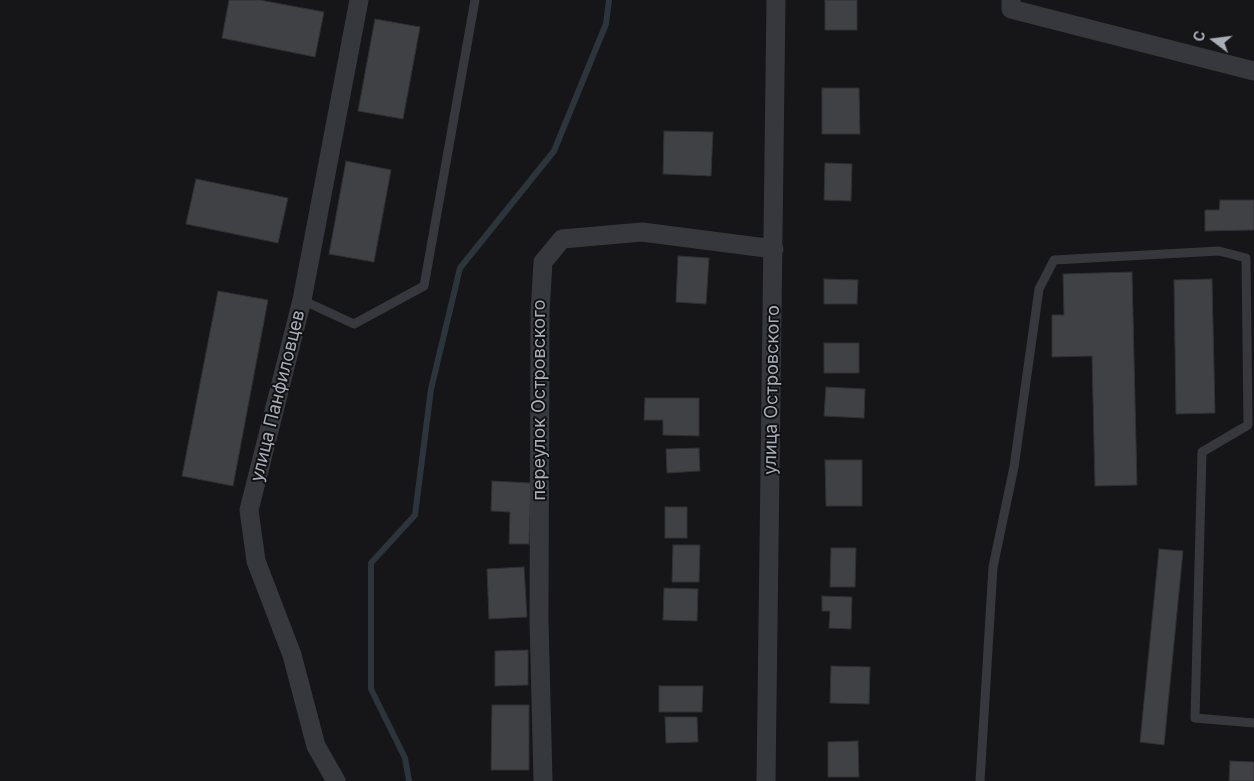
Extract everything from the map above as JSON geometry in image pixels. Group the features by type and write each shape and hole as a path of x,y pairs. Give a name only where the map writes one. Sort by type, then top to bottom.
{"street":[{"name":"улица Панфиловцев","path":"336,781 316,746 292,655 256,561 249,510 302,300 359,0"},
{"name":"улица Островского","path":"766,781 776,0"},
{"path":"1011,0 1011,9 1254,71"},
{"name":"переулок Островского","path":"543,781 540,620 540,312 543,262 562,239 642,232 774,249"}],"lane":[{"path":"302,300 354,324 424,286 475,0"},
{"path":"980,781 994,567 1014,467 1038,289 1054,260 1219,251 1246,258 1248,425 1202,452 1195,718 1254,723"}],"building":[{"path":"229,0 260,0 324,12 315,57 222,38"},
{"path":"825,0 857,0 857,30 825,30"},
{"path":"375,19 420,27 403,119 358,111"},
{"path":"822,88 859,88 860,134 822,134"},
{"path":"664,131 713,132 711,176 663,174"},
{"path":"346,161 391,170 374,262 329,254"},
{"path":"825,163 852,164 851,201 824,200"},
{"path":"196,179 288,198 278,243 186,224"},
{"path":"1220,200 1254,200 1254,230 1205,231 1205,210 1219,210"},
{"path":"678,256 709,258 706,304 676,302"},
{"path":"1132,272 1137,485 1095,486 1092,356 1052,357 1052,315 1064,315 1063,274"},
{"path":"824,279 858,280 857,304 824,304"},
{"path":"1212,279 1215,413 1176,414 1174,280"},
{"path":"218,291 268,300 233,486 182,476"},
{"path":"824,343 859,343 859,373 824,373"},
{"path":"826,387 865,389 864,418 824,416"},
{"path":"645,398 699,398 699,436 663,435 663,420 644,420"},
{"path":"699,448 700,471 667,473 666,449"},
{"path":"825,460 862,460 862,506 826,506"},
{"path":"492,481 531,483 529,544 509,544 510,512 491,511"},
{"path":"665,507 687,507 687,538 665,538"},
{"path":"673,545 700,545 699,582 672,582"},
{"path":"831,548 856,548 855,587 830,587"},
{"path":"1159,549 1183,551 1164,745 1140,742"},
{"path":"524,567 527,617 489,619 487,569"},
{"path":"664,588 698,589 697,621 663,620"},
{"path":"822,596 852,597 851,629 829,628 830,611 822,611"},
{"path":"528,650 528,685 495,686 495,651"},
{"path":"831,666 870,667 869,704 830,703"},
{"path":"659,686 703,686 702,712 659,712"},
{"path":"492,705 529,705 529,770 491,770"},
{"path":"665,717 697,717 698,742 666,743"},
{"path":"858,741 859,777 828,777 828,742"},
{"path":"1230,761 1254,762 1254,781 1229,781"}],"waterway":[{"path":"409,781 405,758 371,689 371,563 415,515 431,389 460,268 554,151 606,24 609,0"}]}
